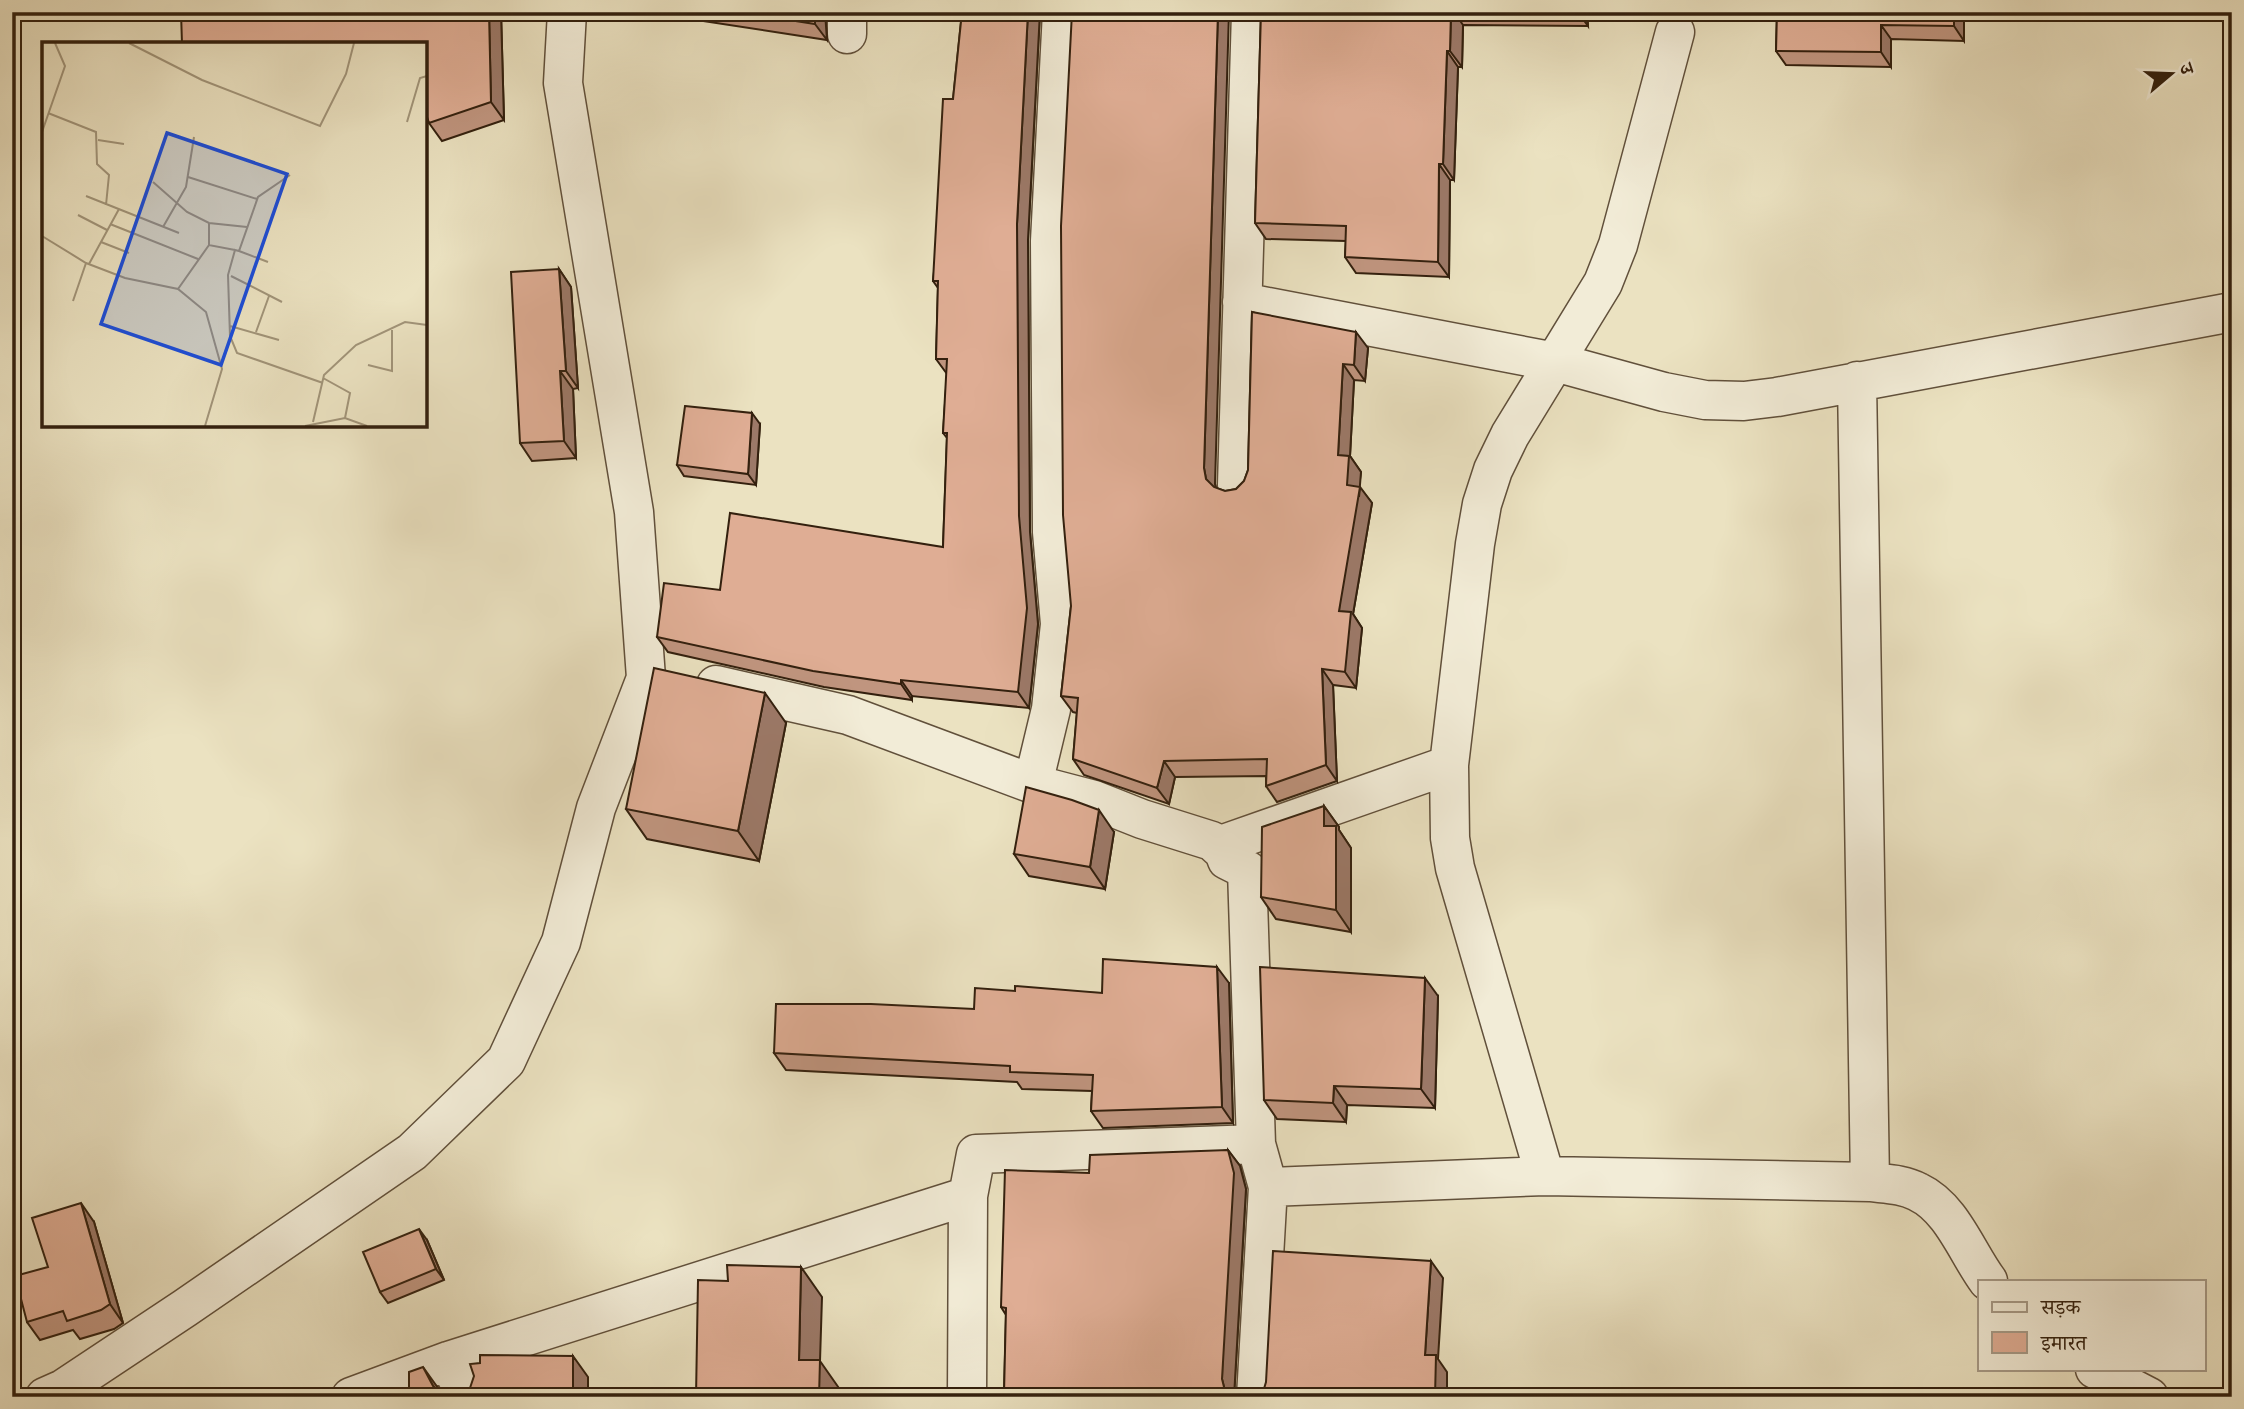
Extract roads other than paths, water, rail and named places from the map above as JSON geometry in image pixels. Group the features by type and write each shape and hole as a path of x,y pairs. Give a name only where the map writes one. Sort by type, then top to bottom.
{"street":[{"path":"45,1397 63,1389 185,1308 412,1152 506,1061 561,942 596,808 646,678 634,512 563,83 566,12"},
{"path":"1033,784 1051,709 1060,624 1052,532 1050,242 1062,12"},
{"path":"1237,485 1251,12"},
{"path":"1545,1176 1455,868 1450,838 1450,765 1475,544 1482,504 1493,470 1510,435 1603,283 1618,245 1675,32"},
{"path":"1242,302 1555,362 1664,392 1705,400 1744,401 2232,312"},
{"path":"1857,381 1870,1182"},
{"path":"646,678 669,674 848,715 1033,784 1094,800 1142,820 1212,841 1224,852 1227,859 1247,870 1256,1144 1268,1187 1256,1397"},
{"path":"1218,846 1450,765"},
{"path":"967,1397 968,1196 976,1154 1256,1144"},
{"path":"1268,1187 1545,1176 1870,1182 1899,1185 1919,1192 1935,1203 1987,1280"},
{"path":"351,1397 448,1361 968,1196"},
{"path":"448,1361 467,1397"},
{"path":"2097,1370 2149,1397"}]}
